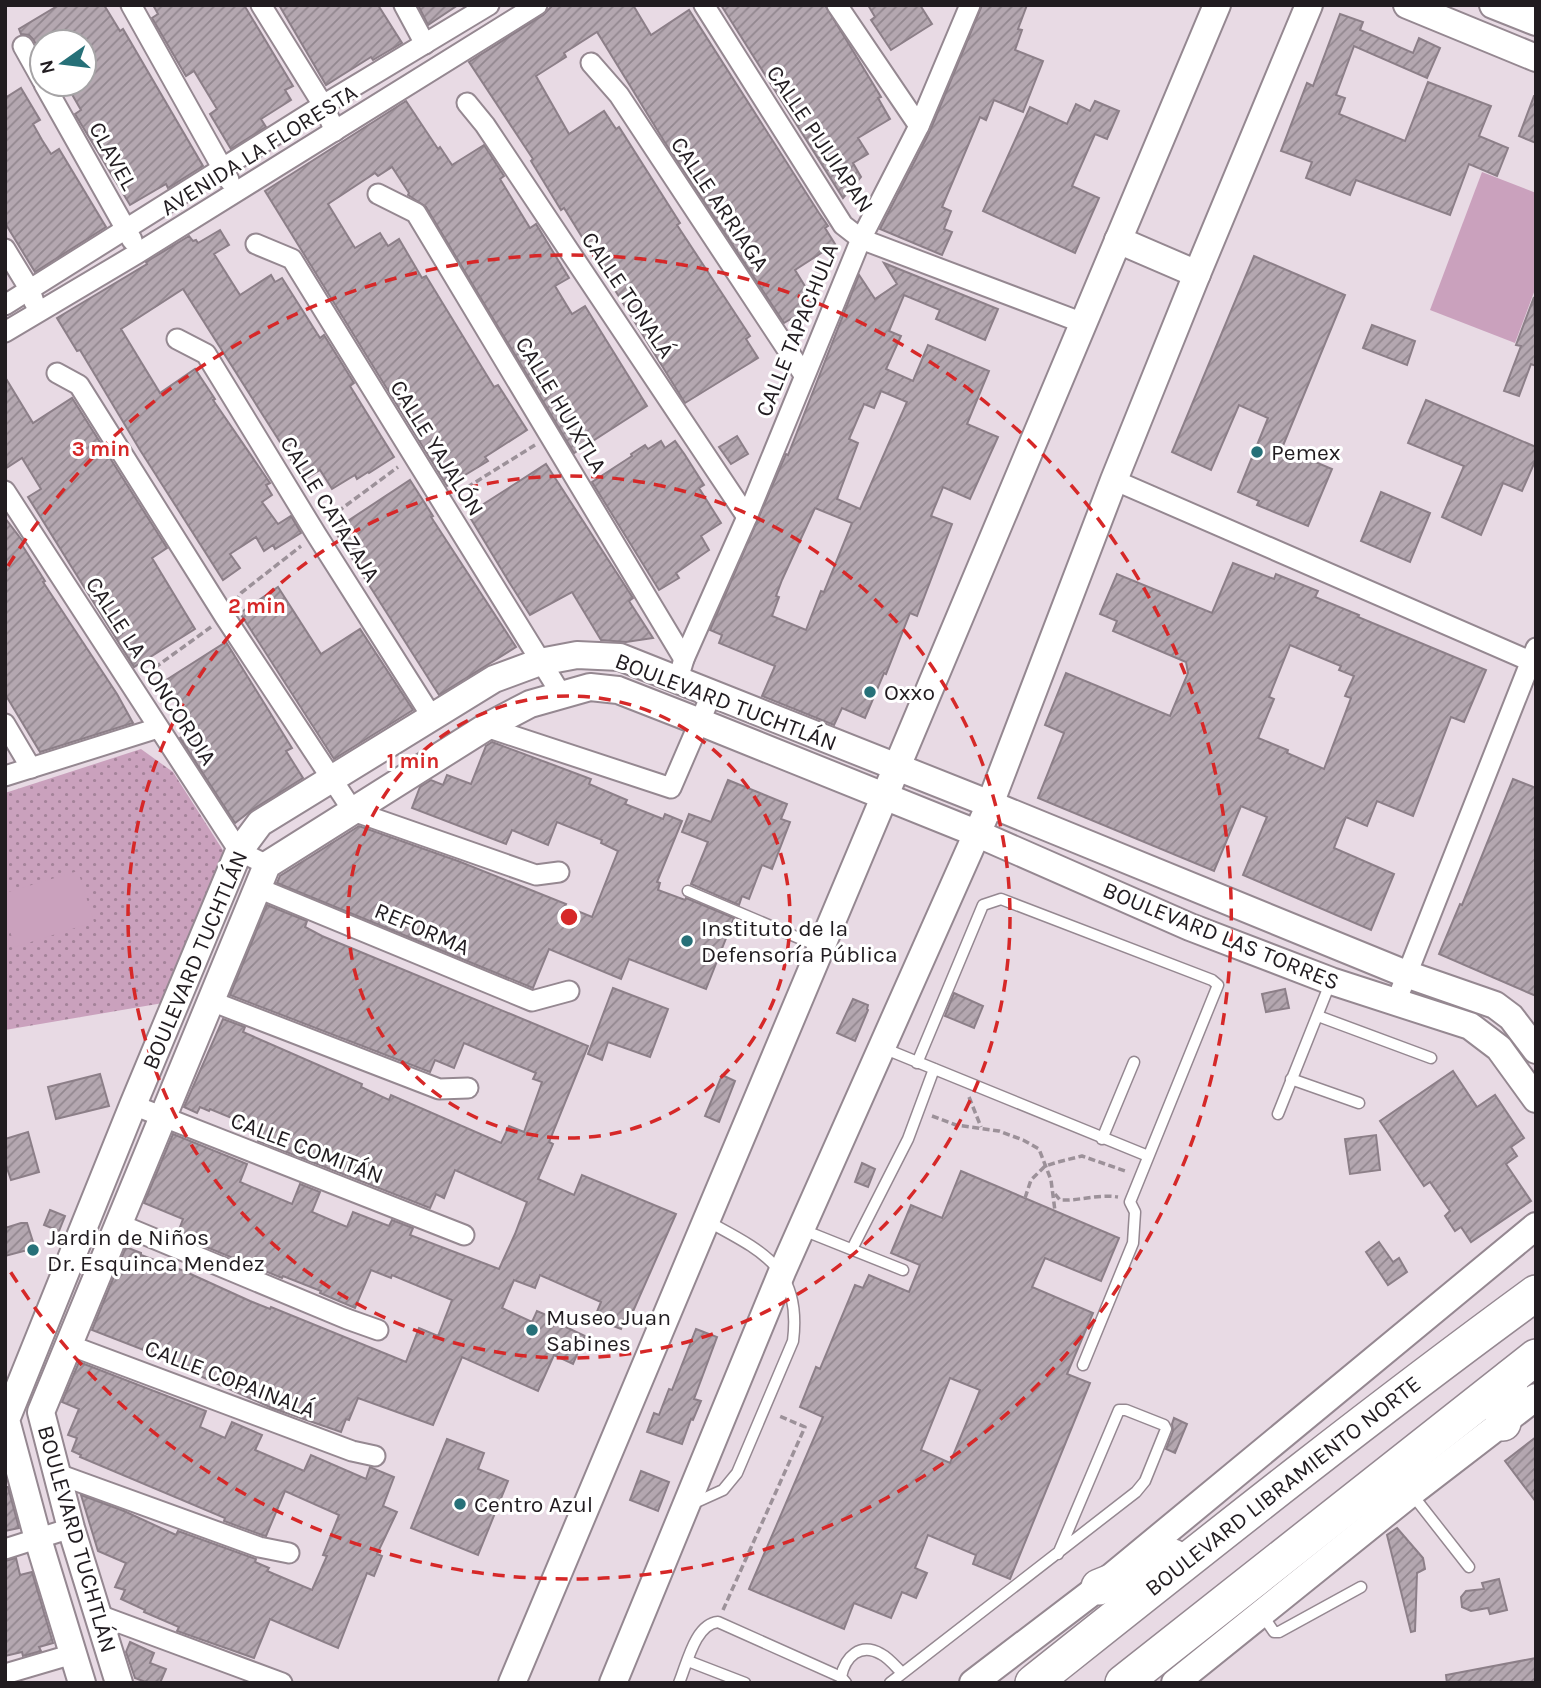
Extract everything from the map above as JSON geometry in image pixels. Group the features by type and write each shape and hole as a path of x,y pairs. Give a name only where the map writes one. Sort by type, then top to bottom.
{"highway":[{"name":"BOULEVARD LIBRAMIENTO NORTE","path":"1033,1683 1451,1354 1536,1293"},
{"path":"1503,1423 1527,1377"},
{"path":"1123,1683 1253,1601 1527,1377"},
{"path":"1099,1587 1209,1543"}],"street":[{"path":"131,5 237,192"},
{"path":"261,5 323,105 335,131"},
{"path":"404,5 425,44"},
{"name":"AVENIDA LA FLORESTA","path":"5,304 323,105 489,5"},
{"name":"AVENIDA LA FLORESTA","path":"5,332 138,254 537,5"},
{"name":"CALLE PIJIJIAPAN","path":"704,5 843,225 861,239 1083,323"},
{"path":"837,5 919,126"},
{"name":"CALLE TAPACHULA","path":"681,669 747,517 861,239 919,126 970,5"},
{"path":"512,1683 1217,5"},
{"path":"613,1683 782,1272 990,804 1114,480 1309,5"},
{"path":"1407,5 1536,58"},
{"path":"1493,5 1536,22"},
{"name":"CLAVEL","path":"23,46 28,55"},
{"name":"CALLE ARRIAGA","path":"591,63 618,95 804,375"},
{"name":"CLAVEL","path":"52,98 138,254"},
{"name":"CALLE TONALÁ","path":"467,103 492,136 747,517"},
{"name":"CALLE HUIXTLA","path":"378,194 416,213 551,435 681,669"},
{"path":"1118,240 1197,274"},
{"name":"CALLE YAJALÓN","path":"256,244 292,259 561,694"},
{"path":"5,249 30,289 37,314"},
{"name":"CALLE CATAZAJA","path":"177,339 206,355 432,717"},
{"path":"57,373 79,385 225,617 353,811 536,875 559,872"},
{"path":"1114,480 1533,654 1396,1002"},
{"name":"CALLE LA CONCORDIA","path":"5,491 239,851"},
{"name":"BOULEVARD TUCHTLÁN","path":"82,1683 37,1539 5,1419 239,851 260,823 494,679 540,662 577,655 620,657 681,669 712,693 896,768"},
{"name":"BOULEVARD TUCHTLÁN","path":"119,1683 55,1473 41,1412 263,877 353,811 486,727 530,704 590,687 618,690 884,797"},
{"path":"486,727 671,788 712,693"},
{"path":"5,724 32,768"},
{"path":"5,776 158,728"},
{"name":"BOULEVARD LAS TORRES","path":"896,768 1406,974 1495,1004 1511,1017 1536,1050"},
{"name":"BOULEVARD LAS TORRES","path":"884,797 1190,927 1331,981 1471,1026 1499,1048 1536,1099"},
{"path":"239,851 263,877"},
{"name":"REFORMA","path":"263,877 532,1002 569,991"},
{"path":"211,1000 439,1089 468,1088"},
{"name":"CALLE COMITÁN","path":"133,1105 464,1235"},
{"path":"119,1224 378,1330"},
{"path":"973,1683 1099,1587 1536,1226"},
{"name":"CALLE COPAINALÁ","path":"69,1345 352,1451 376,1455"},
{"path":"5,1419 41,1412"},
{"path":"1175,1683 1253,1601 1411,1493 1503,1423"},
{"path":"55,1473 259,1547 289,1553"},
{"path":"5,1549 71,1528"},
{"path":"96,1614 282,1683"},
{"path":"5,1674 73,1654"}],"lane":[{"path":"688,891 821,948"},
{"path":"917,1063 983,905 1000,899 1212,980 1218,985 1130,1202 1135,1212 1133,1243 1083,1365"},
{"path":"1278,1114 1331,981"},
{"path":"1318,1016 1431,1058"},
{"path":"883,1048 1148,1156"},
{"path":"1102,1139 1134,1062"},
{"path":"852,1250 920,1112 934,1069"},
{"path":"1291,1079 1359,1103"},
{"path":"687,1507 723,1490 737,1474 793,1340 795,1321 782,1272 762,1251 706,1220"},
{"path":"803,1229 903,1270"},
{"path":"890,1683 1058,1554 1136,1492 1145,1482 1166,1429 1164,1425 1126,1410 1119,1410 1058,1554"},
{"path":"1411,1493 1469,1567"},
{"path":"1253,1601 1275,1632 1279,1632 1361,1587"},
{"path":"679,1683 701,1630 710,1623 718,1622 844,1680 844,1663 850,1655 861,1651 875,1651 884,1655 902,1673"},
{"path":"688,1661 745,1683"}],"path":[{"path":"442,503 551,435"},
{"path":"130,686 225,617 241,593 316,534 332,514 413,456"},
{"path":"965,1082 981,1127"},
{"path":"920,1112 956,1125 981,1127 1023,1140 1039,1149 1053,1193 1055,1211"},
{"path":"1025,1198 1031,1180 1045,1166 1082,1156 1140,1177"},
{"path":"1053,1193 1060,1200 1115,1196 1130,1202"},
{"path":"718,1622 805,1427 764,1409"}],"shaded area":[{"path":"1482,172 1536,193 1536,287 1515,343 1430,310"},
{"path":"141,749 173,772 224,852 163,1003 5,1030 5,793"},
{"path":"78,871 94,922 15,947 5,915 5,893"}],"building":[{"path":"59,5 104,5 120,31 123,29 203,166 168,188 166,184 130,205 75,114 81,110 74,98 98,98 98,28 28,28 28,35 21,34 19,29"},
{"path":"153,5 244,5 293,86 285,90 291,100 261,119 266,127 231,149 210,114 217,109 194,71 186,76 152,18 158,14"},
{"path":"279,5 378,5 402,43 373,60 371,57 326,85"},
{"path":"418,5 458,5 428,25"},
{"path":"553,5 633,5 651,35 689,10 828,226 825,228 835,244 795,270 816,304 784,323 664,141 597,32 564,53 566,57 536,76 569,134 604,111 616,129 619,127 680,223 677,225 750,336 746,339 758,358 685,403 564,208 561,210 531,161 533,159 469,62 543,15"},
{"path":"721,5 825,5 881,97 878,98 890,119 858,138 868,154 853,163 861,177 843,198"},
{"path":"868,5 920,5 932,24 891,50 871,20 875,17"},
{"path":"982,5 1027,5 1018,29 1022,30 1015,50 1043,61 1023,112 994,100 986,120 980,117 942,207 951,211 944,229 952,232 942,255 880,229 930,131"},
{"path":"1340,14 1363,22 1360,30 1413,53 1419,38 1440,48 1427,78 1354,46 1336,95 1345,98 1339,114 1405,141 1428,82 1491,106 1479,136 1508,148 1497,176 1469,164 1450,215 1356,180 1350,195 1306,178 1312,162 1281,151 1307,83 1313,86"},
{"path":"21,88 40,120 33,124 42,140 51,154 59,149 106,227 35,272 5,223 5,98"},
{"path":"1536,96 1536,143 1519,136"},
{"path":"406,101 452,165 484,145 504,176 500,179 530,228 536,224 569,278 555,286 572,314 585,306 647,406 574,453 426,207 408,195 392,167 378,176 375,173 328,204 355,248 380,233 388,246 399,239 422,278 426,276 494,387 498,385 527,430 485,457 488,461 447,486 265,191"},
{"path":"1095,101 1119,111 1107,139 1095,134 1072,186 1099,198 1075,253 983,211 1030,107 1067,124 1076,104 1090,111"},
{"path":"220,230 229,245 214,254 240,295 271,275 275,282 282,278 320,338 324,335 354,383 350,386 394,457 369,473 357,479 355,475 332,489 320,470 304,480 183,289 121,329 160,393 195,369 270,483 266,485 272,495 262,502 278,524 291,516 301,533 275,549 273,545 264,551 256,537 230,554 240,568 223,580 80,350 77,351 57,318 189,236 198,243"},
{"path":"1254,256 1345,295 1282,448 1332,469 1308,526 1257,505 1259,501 1238,492 1268,418 1239,405 1211,470 1172,452"},
{"path":"884,263 998,309 985,340 936,319 940,310 904,295 889,331 901,336 886,369 913,381 928,345 989,371 967,424 998,437 970,499 943,487 931,516 952,524 917,616 910,613 865,718 842,708 834,725 762,696 775,666 719,643 722,635 710,630 786,454 788,455 859,275 875,299 897,284","holes":["881,391 907,402 860,509 837,499 858,443 849,439 864,404 874,408","815,508 852,523 806,630 772,616 782,580"]},
{"path":"1534,297 1536,366 1531,364 1519,396 1504,391 1521,346 1516,345"},
{"path":"1372,325 1415,341 1407,365 1363,348"},
{"path":"5,377 33,423 72,398 167,548 152,558 195,629 134,667 28,497 41,489 22,458 5,469"},
{"path":"1426,400 1536,447 1536,459 1522,491 1503,483 1481,535 1442,517 1464,466 1408,443"},
{"path":"737,436 748,454 731,464 719,447"},
{"path":"661,441 665,448 675,441 704,485 699,488 721,523 701,536 709,550 676,573 679,578 659,590 592,482 645,445 648,449"},
{"path":"546,464 633,598 629,601 653,638 626,642 601,640 572,592 530,615 509,582 468,514"},
{"path":"410,480 516,647 439,695 334,530"},
{"path":"1381,492 1430,513 1410,562 1361,541"},
{"path":"5,518 24,543 22,545 45,581 43,582 117,694 133,723 40,752 5,694"},
{"path":"1233,563 1274,579 1276,574 1318,591 1315,597 1486,670 1464,722 1451,717 1413,816 1377,801 1367,826 1346,817 1334,848 1394,874 1371,930 1243,875 1267,817 1241,806 1214,871 1038,798 1064,733 1045,725 1066,673 1170,716 1188,673 1186,662 1113,631 1117,621 1100,614 1117,574 1212,613","holes":["1290,645 1341,666 1339,670 1354,676 1345,696 1351,698 1324,769 1258,738 1274,699 1269,697"]},
{"path":"278,587 321,654 360,629 413,710 334,759 240,613"},
{"path":"226,642 292,748 286,751 303,778 235,823 180,738 193,730 163,682"},
{"path":"492,742 591,779 589,784 627,800 625,804 663,819 665,814 682,821 657,882 660,883 658,890 685,900 686,898 734,918 706,989 629,959 621,979 549,949 533,988 277,883 280,876 359,826 458,861 592,917 618,851 601,843 602,840 557,822 548,845 512,830 506,844 412,808 420,787 431,780 443,785 447,775 471,784 486,746"},
{"path":"1513,779 1536,788 1536,996 1439,954"},
{"path":"728,780 787,804 781,819 790,822 772,869 762,865 749,899 742,896 739,905 691,884 708,842 682,832 689,814 711,822"},
{"path":"267,905 307,921 305,927 322,936 588,1046 549,1142 553,1144 538,1179 574,1195 582,1175 676,1214 631,1316 626,1314 621,1329 594,1319 601,1302 540,1275 535,1288 514,1280 502,1308 532,1322 537,1311 585,1336 573,1364 554,1355 538,1391 462,1357 433,1425 358,1398 341,1432 272,1408 166,1361 167,1359 92,1330 126,1247 250,1301 406,1362 419,1328 438,1336 452,1300 392,1275 391,1278 371,1270 355,1308 320,1293 321,1291 177,1235 183,1219 144,1203 173,1134 247,1164 240,1182 292,1204 300,1184 320,1192 312,1212 347,1227 353,1212 389,1226 392,1220 413,1228 410,1235 499,1269 515,1234 527,1202 455,1170 444,1198 436,1194 430,1208 258,1141 260,1136 242,1128 244,1123 210,1109 209,1111 200,1107 197,1113 184,1107 223,1019 245,1027 243,1032 362,1084 361,1087 389,1100 391,1095 501,1143 509,1126 524,1132 542,1082 533,1079 536,1073 464,1043 454,1068 435,1060 430,1072 230,995"},
{"path":"613,988 668,1009 650,1057 608,1042 602,1060 588,1054"},
{"path":"1285,989 1289,1008 1266,1012 1262,994"},
{"path":"954,993 983,1006 974,1028 945,1016"},
{"path":"853,999 868,1005 855,1041 837,1033"},
{"path":"1453,1071 1477,1107 1495,1095 1524,1138 1511,1147 1517,1156 1506,1164 1531,1201 1471,1242 1461,1227 1455,1231 1445,1216 1450,1211 1430,1182 1424,1186 1380,1121"},
{"path":"100,1074 109,1106 56,1119 48,1087"},
{"path":"722,1075 735,1081 719,1122 705,1116"},
{"path":"28,1132 39,1172 11,1180 5,1162 5,1139"},
{"path":"1376,1135 1380,1170 1350,1174 1345,1139"},
{"path":"862,1163 875,1169 868,1187 855,1182"},
{"path":"961,1171 1119,1238 1101,1281 1045,1258 1032,1287 1093,1313 1067,1374 1090,1383 1010,1579 973,1564 976,1555 928,1535 915,1568 927,1573 916,1598 902,1592 891,1618 854,1603 844,1629 749,1589 823,1417 800,1407 816,1367 820,1369 855,1285 863,1288 869,1275 909,1292 920,1265 891,1253 911,1205 942,1218","holes":["950,1378 980,1390 950,1463 921,1450"]},
{"path":"50,1210 65,1216 59,1231 44,1225"},
{"path":"27,1223 35,1248 5,1256 5,1228"},
{"path":"1379,1242 1393,1262 1399,1258 1407,1272 1388,1285 1366,1252"},
{"path":"696,1329 717,1337 694,1399 701,1401 682,1444 647,1432 654,1413 659,1415 669,1389 672,1390"},
{"path":"79,1362 206,1411 200,1427 225,1438 232,1422 262,1435 255,1450 304,1471 311,1455 366,1479 370,1467 394,1477 383,1506 397,1512 377,1554 382,1556 374,1576 367,1573 338,1648 270,1619 254,1658 177,1631 179,1627 121,1599 125,1590 115,1587 126,1563 98,1551 81,1495 176,1535 178,1531 256,1559 255,1562 269,1568 267,1571 312,1590 327,1556 323,1555 339,1515 285,1491 266,1536 224,1521 225,1518 80,1457 81,1455 72,1451 77,1438 68,1435 79,1409 62,1402"},
{"path":"1174,1418 1187,1424 1175,1453 1166,1449 1173,1431"},
{"path":"1536,1437 1536,1502 1505,1461"},
{"name":"Centro Azul","path":"447,1439 484,1453 478,1469 508,1481 478,1555 411,1528"},
{"path":"641,1471 669,1482 658,1511 630,1500"},
{"path":"5,1487 8,1487 19,1528 5,1531"},
{"path":"1397,1528 1423,1558 1425,1569 1417,1573 1415,1631 1411,1632 1387,1535"},
{"path":"16,1558 20,1575 32,1572 53,1643 39,1647 41,1651 23,1656 22,1652 5,1656 5,1561"},
{"path":"1499,1579 1507,1610 1490,1614 1488,1608 1471,1611 1462,1607 1461,1597 1466,1591 1484,1589 1482,1583"},
{"path":"130,1642 154,1653 150,1663 166,1669 160,1683 148,1683 135,1678 126,1652"},
{"path":"1536,1658 1536,1683 1447,1683 1446,1675"}],"place":[{"name":"Pemex","path":"1257,452"},
{"name":"Oxxo","path":"870,692"},
{"name":"Instituto de la Defensoría Pública","path":"687,941"},
{"name":"Jardin de Niños Dr. Esquinca Mendez","path":"33,1250"},
{"name":"Museo Juan Sabines","path":"532,1330"},
{"name":"Centro Azul","path":"460,1504"}]}
